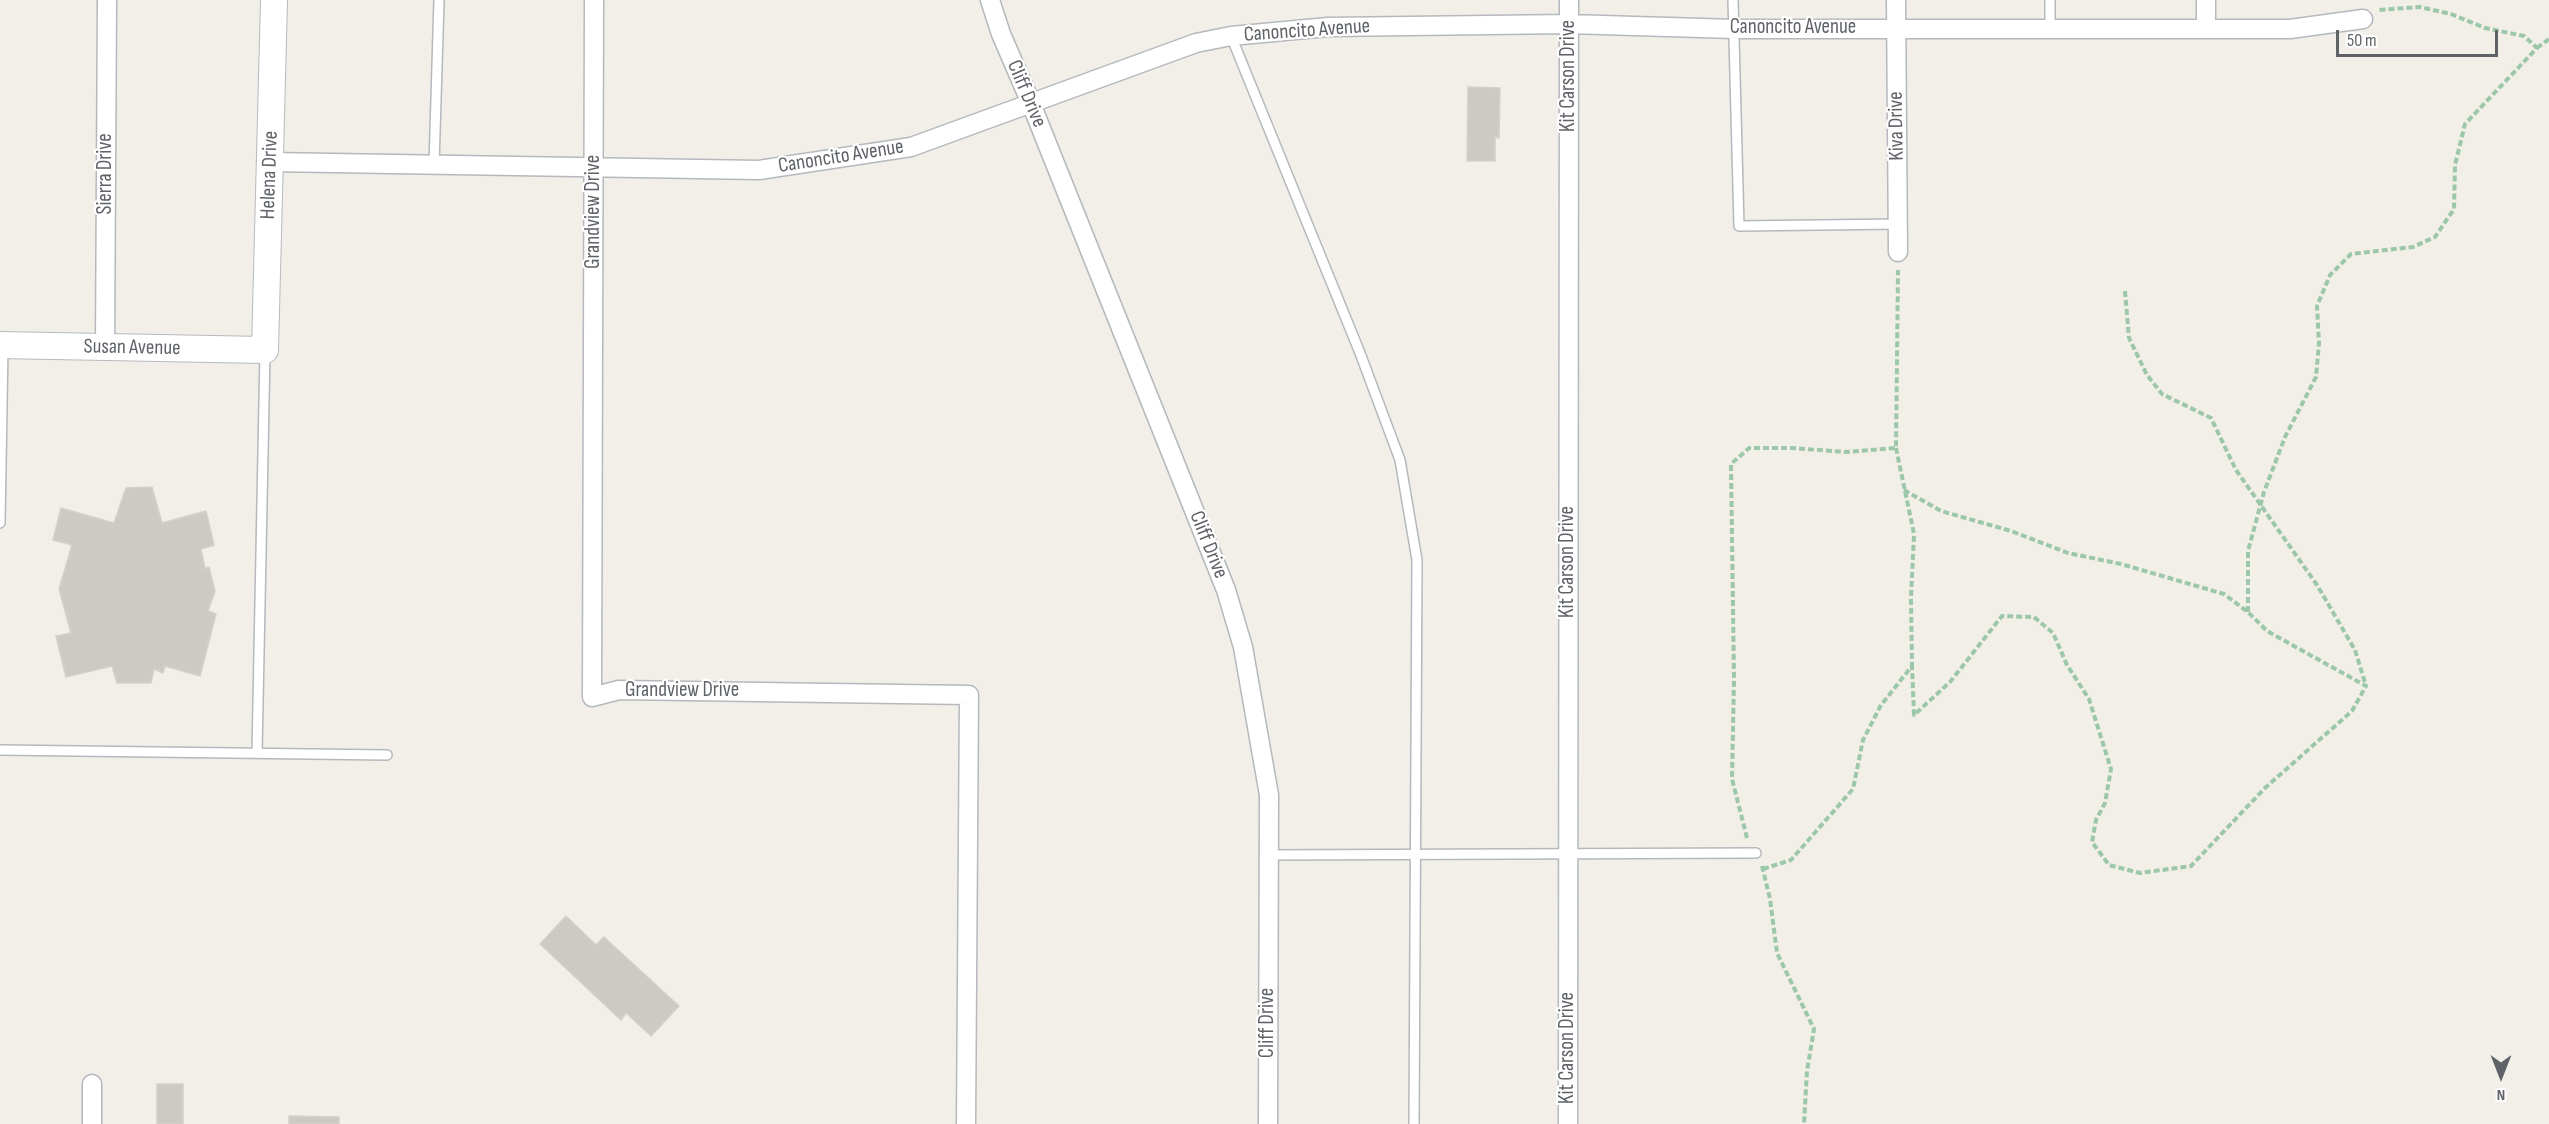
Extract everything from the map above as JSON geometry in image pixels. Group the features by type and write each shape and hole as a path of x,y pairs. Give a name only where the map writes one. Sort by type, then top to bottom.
{"main road":[{"name":"Helena Drive","path":"265,350 274,0"},
{"name":"Susan Avenue","path":"2,345 105,349 265,350"}],"street":[{"name":"Sierra Drive","path":"105,349 108,0"},
{"name":"Grandview Drive","path":"594,0 592,697 619,690 969,695 966,1124"},
{"name":"Cliff Drive","path":"990,0 1001,34 1226,590 1243,647 1269,795 1268,1124"},
{"name":"Kit Carson Drive","path":"1568,1124 1569,0"},
{"name":"Kiva Drive","path":"1896,0 1899,252"},
{"path":"2206,0 2206,27"},
{"name":"Canoncito Avenue","path":"271,162 759,170 911,147 1030,101 1196,43 1231,36 1328,27 1569,24 1734,29 2050,27 2290,29 2363,20"},
{"path":"92,1084 92,1124"}],"lane":[{"path":"434,165 439,0"},
{"path":"1733,0 1738,226 1898,224"},
{"path":"2050,0 2050,27"},
{"path":"1231,36 1360,353 1400,460 1417,560 1414,1124"},
{"path":"0,523 2,345"},
{"path":"257,753 265,350"},
{"path":"0,750 387,755"},
{"path":"1269,855 1756,853"}],"path":[{"path":"2363,20 2371,11 2420,7 2451,14 2485,28 2524,36 2537,48"},
{"path":"2248,612 2248,551 2284,437 2316,377 2319,343 2317,306 2330,275 2351,254 2413,247 2435,237 2454,209 2455,165 2465,124 2537,48 2549,39"},
{"path":"1899,252 1896,448 1914,534 1912,666 1914,715 1950,682 2002,616 2034,617 2054,633 2067,665 2089,699 2111,769 2105,802 2096,820 2092,842 2109,865 2140,873 2191,866 2265,788 2352,711 2366,686 2355,650 2317,585 2236,470 2211,418 2162,394 2147,375 2129,338 2126,291"},
{"path":"1804,1124 1807,1071 1814,1029 1777,953 1770,899 1763,869 1745,835 1732,778 1734,679 1731,464 1749,448 1846,452 1896,448"},
{"path":"1904,490 1941,511 2011,531 2068,553 2121,564 2224,594 2248,612 2267,631 2366,686"},
{"path":"1763,869 1791,860 1853,789 1863,740 1881,705 1912,666"}],"building":[{"path":"1468,87 1500,88 1499,138 1495,137 1495,161 1467,161"},
{"path":"152,487 162,523 206,511 214,545 201,549 205,569 209,567 215,591 208,611 216,614 200,676 165,666 163,673 154,669 151,683 117,683 112,666 66,677 56,636 71,633 59,589 72,545 53,540 61,508 114,523 126,488"},
{"path":"566,916 596,945 604,937 679,1006 651,1036 626,1013 621,1020 540,944"},
{"path":"157,1084 183,1084 183,1124 157,1124"},
{"path":"289,1116 339,1117 339,1124 289,1124"}]}
